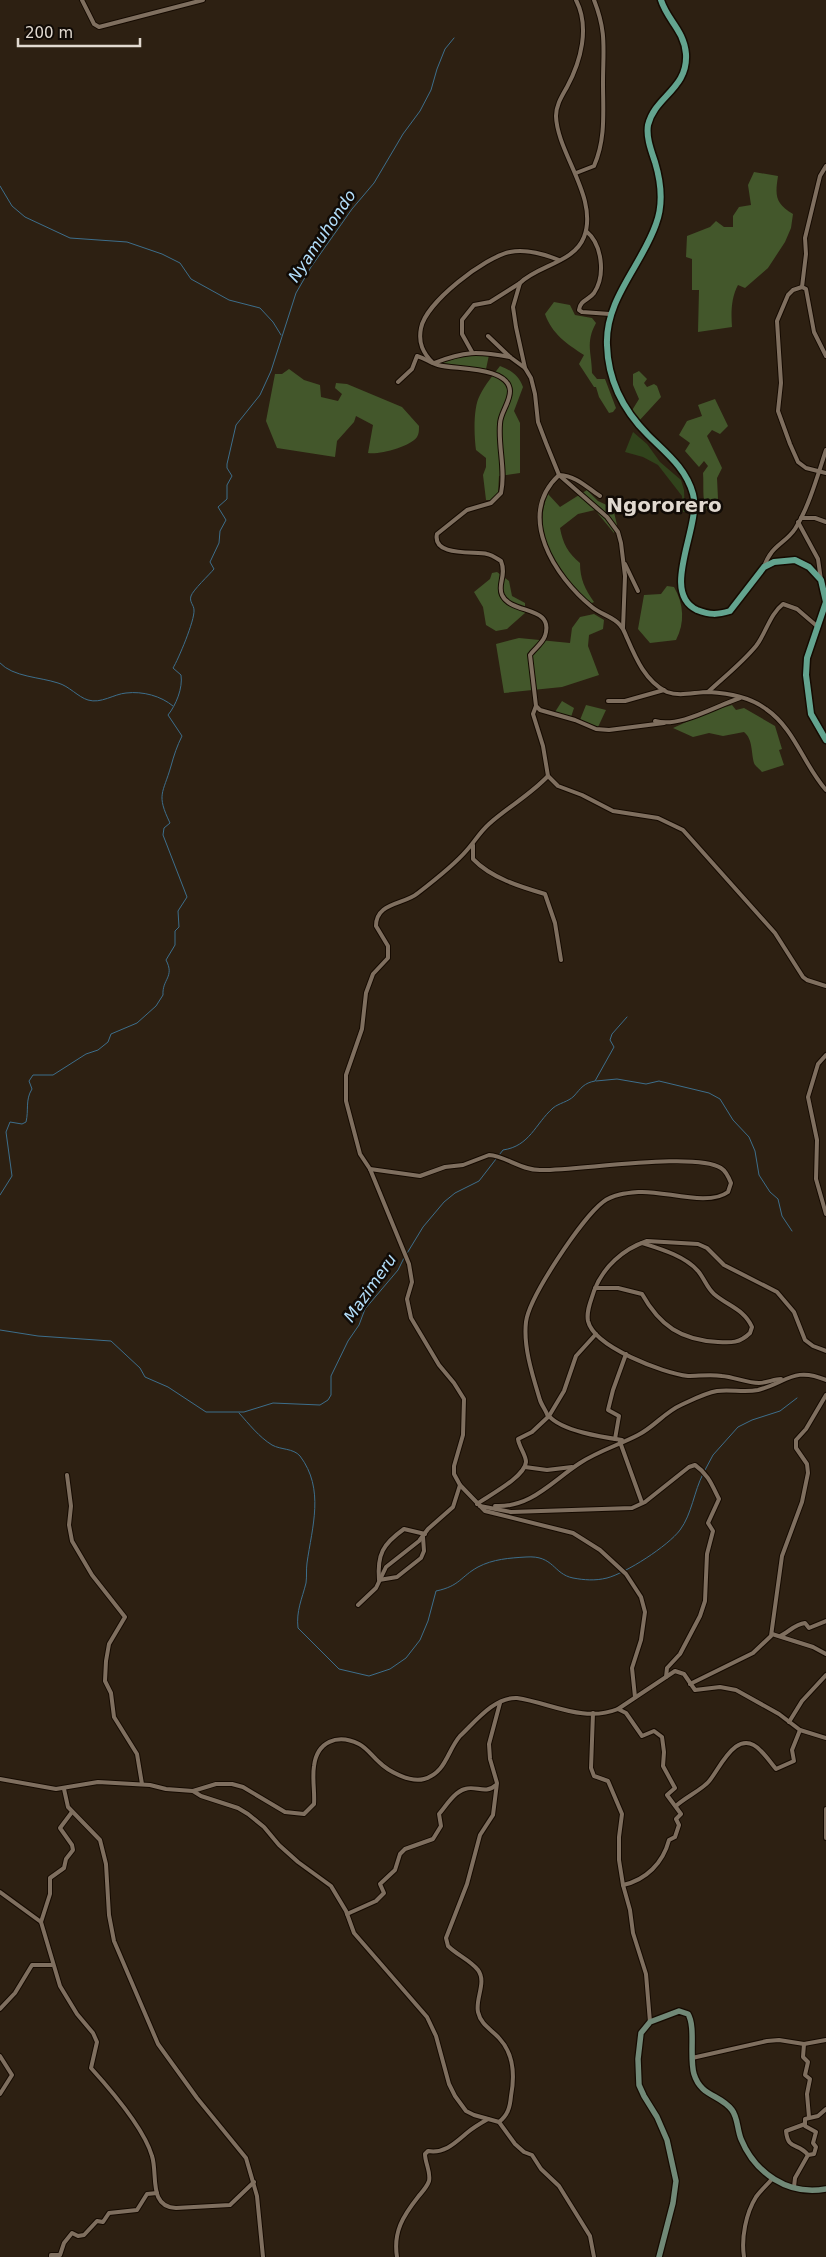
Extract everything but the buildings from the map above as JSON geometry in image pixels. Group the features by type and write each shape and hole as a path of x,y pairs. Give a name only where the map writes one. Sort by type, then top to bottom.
{"main road":[{"path":"661,0 682,36 686,52 686,62 678,84 655,108 648,124 648,140 656,165 662,198 657,223 615,301 610,314 606,344 609,367 618,395 638,425 679,464 694,494 694,516 680,586 682,594 695,609 710,615 730,611 764,567 774,562 795,560 809,567 821,580 826,594 826,602 807,658 806,675 812,714 826,740"},
{"path":"660,2257 673,2203 676,2181 667,2140 657,2117 639,2085 638,2069 641,2034 650,2022 679,2011 688,2014 691,2021 692,2058 697,2081 709,2094 725,2103 733,2111 740,2136 747,2151 759,2168 772,2179 785,2186 812,2190 826,2189"}],"street":[{"path":"82,0 94,24 99,27 203,0"},
{"path":"472,352 462,334 462,320 474,305 490,302 575,250 583,240 586,231 584,202 576,173 562,143 556,114 560,100 573,72 584,32 581,10 576,0"},
{"path":"576,173 594,166 602,143 604,129 604,31 594,0"},
{"path":"802,287 806,254 805,238 820,176 826,166"},
{"path":"586,231 591,235 598,249 600,270 595,292 582,302 579,310 582,312 610,314"},
{"path":"433,363 421,347 421,329 431,309 453,287 495,258 512,252 539,254 559,260"},
{"path":"520,283 513,307 525,368 531,378 536,394 538,422 559,474 607,517 618,532 622,543 624,562 623,628"},
{"path":"802,287 806,289 814,332 826,356"},
{"path":"802,287 793,290 788,295 777,321 782,383 778,411 798,462 806,468 826,473"},
{"path":"488,336 525,368"},
{"path":"433,363 460,353 472,352 510,357"},
{"path":"398,382 412,369 417,356 433,363 495,375 505,380 509,385 510,391 507,407 499,425 502,473 501,493 490,503 467,510 438,534 436,540 438,544 448,550 472,554 484,553 493,555 501,561 504,576 500,588 502,596 513,607 534,611 542,618 546,625 545,636 530,655 536,706 533,714 543,746 548,776 558,786 582,795 613,811 658,818 683,830 775,933 803,977 826,986"},
{"path":"764,567 772,551 794,530 801,518 826,450"},
{"path":"559,474 573,477 600,496"},
{"path":"559,474 550,486 540,508 540,528 550,558 574,591 593,609 618,622 623,628 644,671 664,690 683,694 708,692 741,697 755,701 780,720 793,738 811,772 826,790"},
{"path":"801,518 819,519 826,522"},
{"path":"798,522 818,559 821,580"},
{"path":"624,562 638,591"},
{"path":"708,692 743,661 757,645 766,633 777,609 783,604 797,609 818,627"},
{"path":"608,701 625,702 664,690"},
{"path":"536,706 540,710 575,720 596,729 609,730 683,720 741,697"},
{"path":"655,721 664,723"},
{"path":"548,776 534,791 490,823 479,833 466,852 419,893 387,907 376,918 377,931 388,946 388,958 373,974 366,993 362,1029 348,1063 345,1092 347,1109 360,1154 370,1169 410,1270 412,1282 407,1299 411,1318 434,1358 457,1386 464,1399 462,1440 454,1466 455,1477 479,1505 495,1515 573,1533 600,1550 626,1574 641,1597 645,1612 641,1640 632,1668 635,1697"},
{"path":"473,843 471,856 478,864 523,888 545,894 555,923 561,960"},
{"path":"826,1055 818,1064 808,1097 817,1140 816,1179 826,1214"},
{"path":"370,1169 420,1176 445,1167 469,1164 489,1155 522,1168 540,1170 636,1163 692,1162 710,1164 721,1168 727,1174 732,1183 725,1195 702,1198 641,1191 613,1196 604,1201 581,1224 552,1268 532,1306 526,1322 527,1342 537,1390 549,1416 556,1422 568,1427 622,1442 642,1503"},
{"path":"826,1351 815,1348 805,1340 794,1312 777,1292 724,1265 706,1248 688,1243 647,1241 623,1253 606,1268 595,1288 588,1318 596,1334 626,1354 650,1366 679,1374 721,1376 758,1383 809,1374 826,1380"},
{"path":"595,1288 618,1288 642,1294 657,1317 664,1324 693,1340 733,1343 740,1341 750,1333 752,1326 745,1315 712,1292 697,1270 687,1262 659,1248 641,1243"},
{"path":"479,1505 504,1487 525,1466 526,1460 518,1439 532,1432 545,1422 564,1391 576,1356 596,1334"},
{"path":"615,1439 619,1416 608,1410 612,1390 626,1354"},
{"path":"479,1505 503,1507 520,1504 543,1492 574,1467 644,1432 680,1405 720,1391 756,1390 770,1386 782,1379"},
{"path":"690,1684 753,1653 772,1634 782,1556 802,1502 808,1473 807,1464 796,1448 796,1440 806,1429 826,1395"},
{"path":"479,1505 511,1512 624,1509 642,1503 689,1467 695,1465 710,1479 719,1499 708,1523 714,1531 707,1554 703,1608 696,1627 680,1654 667,1668 666,1677"},
{"path":"525,1466 547,1470 574,1467"},
{"path":"67,1475 71,1506 69,1526 72,1541 92,1576 125,1617 110,1644 106,1661 105,1681 111,1693 114,1717 137,1754 142,1784"},
{"path":"358,1605 376,1588 386,1566 424,1535 453,1507 460,1485"},
{"path":"379,1580 378,1562 384,1548 392,1538 404,1529 424,1535"},
{"path":"379,1580 397,1577 421,1558 424,1550 424,1535"},
{"path":"780,1636 798,1624 805,1623 809,1628 813,1628 826,1621"},
{"path":"772,1634 813,1646 826,1654"},
{"path":"0,1779 64,1789 98,1782 142,1784 166,1789 193,1791 216,1784 238,1785 285,1812 305,1813 314,1804 313,1780 317,1753 329,1741 339,1738 361,1745 382,1765 397,1774 408,1779 426,1779 444,1765 454,1742 490,1708 500,1702 517,1698 568,1712 593,1713 618,1709 673,1672 681,1672 695,1690 720,1687 736,1690 779,1714 800,1730 826,1738"},
{"path":"789,1722 802,1701 826,1675"},
{"path":"499,2122 506,2117 510,2106 512,2089 511,2055 499,2038 482,2022 477,2010 481,1978 478,1970 448,1946 446,1938 467,1884 480,1835 493,1815 497,1783 490,1759 489,1744 500,1702"},
{"path":"618,1709 626,1713 642,1736 654,1731 662,1737 663,1766 675,1788 667,1795 680,1812 676,1820 679,1825 675,1837 669,1840 666,1852 643,1877 623,1885"},
{"path":"593,1713 591,1768 594,1776 608,1782 622,1814 619,1837 623,1885 630,1910 633,1933 646,1974 650,2022"},
{"path":"676,1806 709,1782 725,1756 738,1745 748,1744 760,1750 776,1769 794,1761 792,1750 800,1730"},
{"path":"347,1914 376,1901 384,1893 380,1884 395,1870 400,1854 405,1849 432,1839 441,1826 439,1814 451,1798 463,1789 487,1790 497,1783"},
{"path":"64,1789 66,1803 72,1812 100,1840 106,1864 109,1915 114,1941 158,2044 197,2098 246,2158 257,2196 263,2257"},
{"path":"193,1791 201,1796 238,1808 254,1818 298,1862 331,1886 341,1900 354,1933 427,2017 436,2036 449,2084 455,2096 466,2111 499,2122 515,2144 524,2152 532,2155 541,2169 559,2186 590,2236 594,2257"},
{"path":"826,1810 826,1838"},
{"path":"41,1922 50,1894 50,1878 64,1868 66,1859 73,1850 72,1845 60,1828 72,1812"},
{"path":"0,1892 41,1922 46,1934 52,1965 60,1986 97,2042 91,2068 113,2092 148,2146 153,2157 156,2192 163,2204 168,2208 221,2207 235,2202 254,2182"},
{"path":"0,2009 15,1993 32,1964 52,1965"},
{"path":"692,2058 767,2041 779,2040 804,2044 826,2040"},
{"path":"804,2044 803,2057 808,2062 805,2075 810,2079 807,2094 809,2117"},
{"path":"0,2056 12,2075 0,2094"},
{"path":"804,2124 806,2118 818,2116 826,2109"},
{"path":"397,2257 396,2233 401,2220 428,2183 429,2172 425,2154 428,2151 437,2153 455,2144 472,2128 488,2119"},
{"path":"804,2124 807,2128 816,2132 813,2143 816,2147 814,2154 808,2155"},
{"path":"804,2124 786,2131 788,2143 802,2148 808,2155"},
{"path":"794,2187 795,2178 808,2155"},
{"path":"744,2257 743,2242 750,2211 756,2196 772,2179"},
{"path":"51,2257 51,2255 60,2255 64,2243 72,2233 78,2236 84,2235 97,2221 103,2222 109,2213 137,2210 147,2194 156,2192"}],"green space":[{"path":"754,172 778,176 778,198 783,206 793,214 791,228 785,242 768,268 745,288 738,285 732,306 732,327 698,332 699,290 692,290 692,259 686,257 687,236 710,227 716,221 724,227 733,227 733,216 739,207 751,205 748,185"},
{"path":"554,302 570,305 575,315 592,318 596,323 590,342 592,373 597,379 605,379 616,408 613,412 609,413 599,397 596,387 594,387 579,364 584,355 561,338 548,321 545,314"},
{"path":"467,355 489,355 486,369 441,363"},
{"path":"500,366 514,374 523,387 514,411 520,423 520,473 499,476 498,493 491,500 486,500 483,475 486,467 486,458 476,450 475,414 480,395"},
{"path":"289,369 304,380 320,385 321,397 338,401 342,394 335,388 336,383 347,384 402,407 419,426 418,436 408,444 394,450 368,453 373,425 356,416 354,422 337,441 335,457 277,448 266,421 275,374 282,374"},
{"path":"639,371 647,379 644,383 647,387 654,384 657,386 661,397 638,422 631,412 639,399 633,385 633,374"},
{"path":"715,399 728,426 720,434 712,430 707,436 722,468 717,478 718,499 712,510 706,509 704,496 703,473 708,466 704,461 699,467 685,451 690,443 679,435 687,421 702,416 698,405"},
{"path":"633,432 647,444 660,462 681,480 684,490 685,512 683,512 682,496 658,465 643,457 625,452"},
{"path":"587,490 598,501 613,508 617,525 614,533 595,510 578,514 560,528 567,548 580,563 584,584 594,602 590,604 560,568 546,540 543,526 543,510 548,494 560,507"},
{"path":"497,572 509,581 512,596 525,603 525,613 507,629 496,631 486,625 483,607 474,592 490,579 492,573"},
{"path":"667,586 674,587 680,600 682,620 679,634 676,640 650,643 638,629 644,595 661,594"},
{"path":"594,614 604,620 603,629 589,635 588,646 599,675 562,687 504,693 496,644 519,638 570,643 572,628 580,617"},
{"path":"562,701 574,708 571,717 555,712"},
{"path":"586,705 606,710 598,727 580,720"},
{"path":"732,705 736,710 744,708 775,726 782,749 779,750 784,765 762,772 754,763 749,738 744,732 723,736 709,733 693,737 673,728 706,713"}],"waterway":[{"name":"Nyamuhondo","path":"0,1195 12,1176 6,1132 10,1122 22,1124 26,1122 28,1101 32,1089 29,1081 33,1075 53,1075 86,1054 98,1050 108,1042 111,1034 137,1023 156,1006 163,995 164,985 169,974 166,960 175,945 175,931 179,927 178,911 187,897 163,835 164,828 170,823 163,806 162,794 174,754 182,736 168,715 174,706 181,685 181,675 173,668 194,615 191,600 192,593 214,569 210,562 219,543 220,531 226,520 218,507 227,499 227,485 232,476 227,468 227,464 236,425 260,395 271,371 296,293 311,267 352,209 374,183 403,134 420,111 431,90 445,49 454,38"},
{"path":"0,186 12,206 25,217 70,238 127,242 162,254 180,263 191,279 229,300 260,308 273,322 281,335"},
{"path":"0,663 5,668 19,674 62,684 88,700 98,701 121,694 139,693 157,697 173,706"},
{"name":"Mazimeru","path":"406,1255 423,1227 444,1202 455,1193 479,1181 503,1150 520,1144 553,1108 572,1098 585,1085 595,1081 614,1047 610,1040 612,1034 627,1017"},
{"path":"596,1081 617,1079 646,1084 659,1081 709,1093 720,1099 733,1120 749,1137 755,1151 759,1175 770,1192 778,1199 782,1216 792,1231"},
{"name":"Mazimeru","path":"0,1330 38,1336 111,1341 140,1368 145,1377 168,1387 206,1412 244,1412 273,1403 320,1405 328,1400 331,1395 331,1376 348,1341 359,1325 365,1309 398,1270 404,1258"},
{"path":"705,1470 713,1455 738,1427 752,1420 780,1411 797,1398"},
{"path":"239,1413 267,1442 276,1447 297,1453 308,1469 312,1482 315,1495 314,1522 307,1563 306,1583 299,1611 298,1628 339,1669 369,1676 390,1669 406,1658 420,1640 428,1621 436,1591 450,1587 484,1564 508,1558 535,1557 548,1562 566,1576 590,1580 607,1578 635,1565 657,1551 680,1530 687,1517 703,1474"}],"district":[{"name":"Ngororero","path":"664,505"}]}
